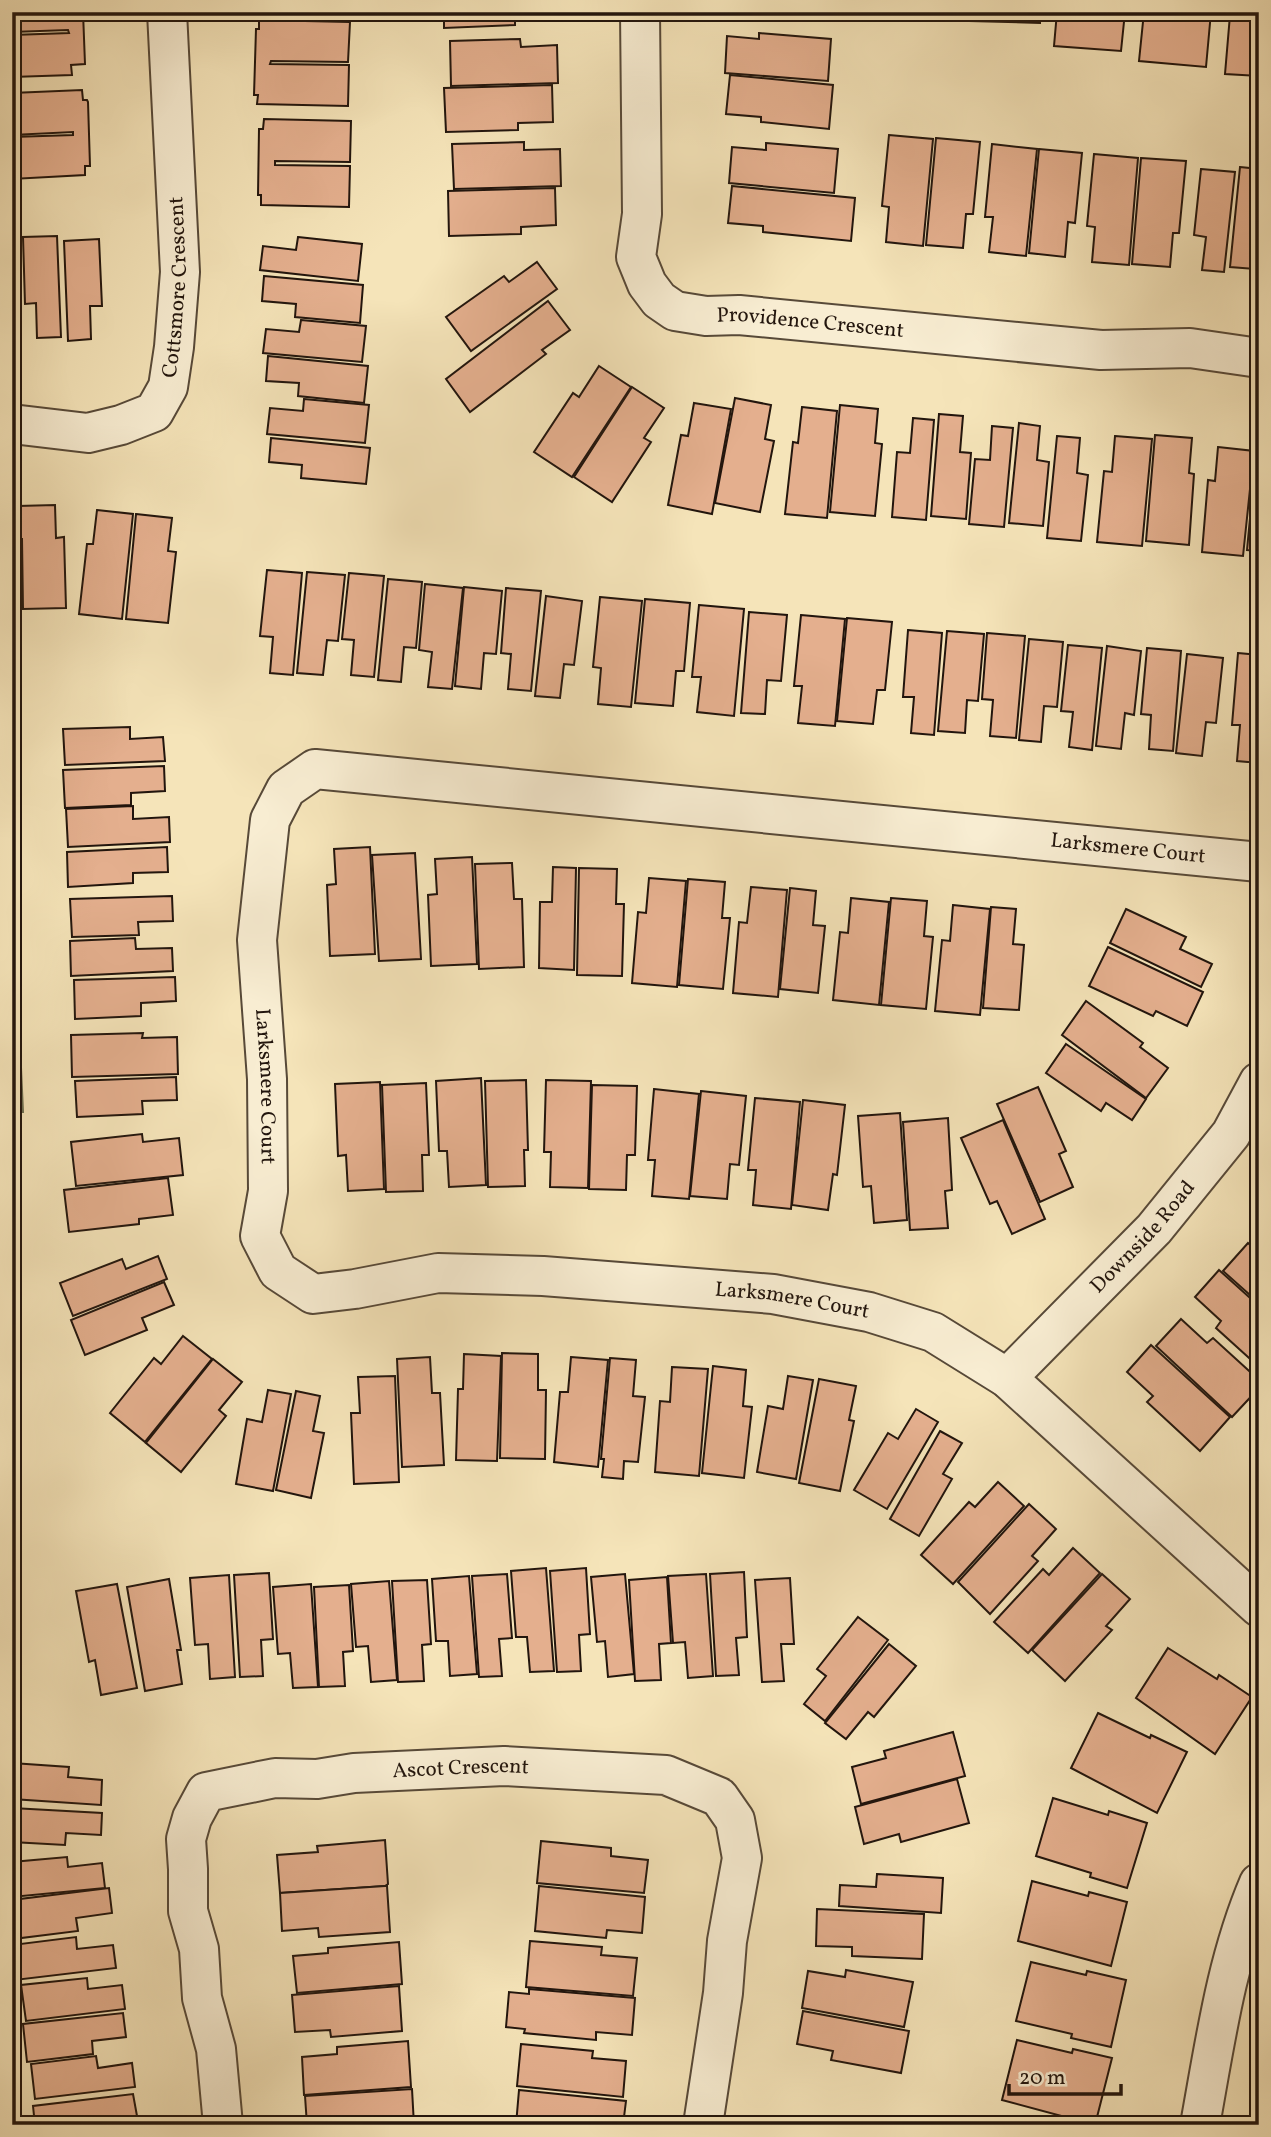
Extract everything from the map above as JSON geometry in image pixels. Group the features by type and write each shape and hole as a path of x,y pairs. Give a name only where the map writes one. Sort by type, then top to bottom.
{"street":[{"name":"Cottsmore Crescent","path":"12,424 88,433 121,425 154,412 168,387 180,272 167,12"},
{"name":"Providence Crescent","path":"640,12 642,214 636,257 647,284 659,300 675,311 706,316 739,315 1101,350 1190,348 1259,358"},
{"name":"Larksmere Court","path":"1259,862 316,769 286,789 270,820 257,940 267,1091 268,1191 260,1236 278,1272 313,1294 438,1273 543,1276 773,1294 869,1312 933,1332 1007,1378 1259,1607"},
{"name":"Downside Road","path":"1007,1378 1154,1229 1231,1134 1259,1082"},
{"name":"Ascot Crescent","path":"223,2125 216,2049 202,1998 199,1949 188,1911 186,1839 192,1818 206,1792 275,1778 317,1779 354,1773 504,1766 666,1775 719,1797 736,1820 742,1858 727,1941 723,1993 703,2125"},
{"path":"1199,2125 1223,2000 1244,1917 1259,1883"}],"green space":[{"path":"12,880 13,890 23,1112 12,1112"}],"building":[{"path":"12,12 83,12 85,64 71,65 72,75 12,77 12,35 69,33 68,30 12,32"},
{"path":"444,12 549,12 549,18 515,19 515,25 444,28"},
{"path":"971,12 1040,12 1040,23 970,21"},
{"path":"1057,12 1125,12 1121,51 1054,46"},
{"path":"1144,12 1211,12 1206,67 1139,61"},
{"path":"1224,12 1259,12 1259,76 1225,74 1230,15 1224,15"},
{"path":"259,20 350,22 348,62 271,61 270,64 349,65 348,106 257,104 258,95 254,95 256,29 259,29"},
{"path":"759,33 831,39 828,81 725,73 727,36 759,39"},
{"path":"520,39 521,47 557,45 558,83 451,86 450,41"},
{"path":"730,75 833,85 829,129 761,122 761,117 726,114"},
{"path":"552,85 553,122 518,123 518,130 446,132 444,88"},
{"path":"82,90 83,100 88,102 90,166 85,166 85,175 12,179 12,137 73,135 73,132 12,135 12,93"},
{"path":"264,119 351,121 350,162 275,161 275,165 350,166 349,207 261,205 261,195 258,195 259,129 263,129"},
{"path":"889,135 933,139 923,246 886,242 889,207 882,206"},
{"path":"936,138 980,142 973,214 966,214 963,248 926,245"},
{"path":"524,142 524,150 560,149 561,186 454,189 452,144"},
{"path":"766,143 838,149 834,193 729,183 732,147 766,150"},
{"path":"992,144 1037,149 1026,256 989,252 993,217 985,217"},
{"path":"1039,149 1082,153 1075,223 1068,222 1065,257 1029,253"},
{"path":"1094,154 1138,158 1129,265 1092,262 1095,227 1087,226"},
{"path":"1141,158 1186,161 1179,233 1173,233 1170,267 1132,264"},
{"path":"1240,167 1259,169 1259,237 1255,269 1230,267"},
{"path":"1201,169 1235,172 1224,272 1202,270 1206,237 1194,235"},
{"path":"732,186 855,198 851,241 763,232 763,226 728,223"},
{"path":"555,188 556,225 521,227 521,234 449,236 448,191"},
{"path":"12,232 18,232 21,299 12,299"},
{"path":"57,236 61,337 37,338 36,303 25,304 23,237"},
{"path":"298,237 362,244 358,281 260,270 263,246 296,250"},
{"path":"99,239 102,306 90,306 91,339 68,341 64,241"},
{"path":"537,262 557,289 471,351 446,317 504,276 509,282"},
{"path":"264,276 363,285 360,323 295,317 296,304 262,301"},
{"path":"548,301 570,330 542,350 546,354 470,412 446,379"},
{"path":"301,320 366,326 362,362 263,353 266,329 299,332"},
{"path":"268,356 368,366 364,403 298,396 299,383 266,381"},
{"path":"599,366 631,387 572,477 534,452 573,393 579,397"},
{"path":"632,387 664,408 644,438 651,442 612,502 574,477"},
{"path":"735,398 771,405 765,439 774,441 760,512 715,503"},
{"path":"304,399 369,405 365,443 267,434 270,408 303,411"},
{"path":"694,403 731,409 712,514 668,505 681,435 688,436"},
{"path":"840,405 878,409 875,443 882,444 875,516 830,512"},
{"path":"802,407 837,411 827,518 785,514 793,442 798,443"},
{"path":"939,414 963,416 960,452 971,453 966,519 931,516"},
{"path":"913,418 934,420 926,520 892,517 897,452 910,453"},
{"path":"1019,423 1040,426 1037,460 1049,462 1043,526 1009,523"},
{"path":"992,426 1013,428 1004,527 969,524 975,459 990,460"},
{"path":"1155,435 1192,438 1189,473 1194,474 1189,545 1146,541"},
{"path":"1057,436 1080,438 1077,473 1088,475 1081,541 1047,538"},
{"path":"1115,436 1152,439 1142,546 1097,542 1104,471 1112,472"},
{"path":"271,438 370,448 366,484 301,478 302,465 269,462"},
{"path":"1259,444 1259,551 1247,550"},
{"path":"1218,447 1254,451 1243,556 1202,552 1208,480 1215,481"},
{"path":"12,501 17,501 22,603 12,603"},
{"path":"55,505 56,538 64,537 66,608 23,609 22,539 19,539 18,506"},
{"path":"97,510 133,514 122,619 79,614 87,544 93,544"},
{"path":"136,514 172,518 168,551 176,552 168,623 126,619"},
{"path":"267,570 302,573 293,675 270,673 273,637 260,636"},
{"path":"307,572 345,575 338,641 327,640 323,675 297,673"},
{"path":"349,573 384,576 374,677 351,675 354,640 342,639"},
{"path":"388,579 422,582 416,648 404,647 401,682 378,680"},
{"path":"425,584 463,588 452,689 428,687 432,652 419,650"},
{"path":"464,587 502,591 496,654 484,653 481,689 455,686"},
{"path":"506,588 541,591 531,691 508,689 511,654 501,653"},
{"path":"546,596 582,601 574,665 564,664 560,698 535,696"},
{"path":"600,597 642,601 631,707 598,704 601,668 593,667"},
{"path":"645,599 690,603 684,671 676,671 673,706 635,703"},
{"path":"699,605 744,609 734,716 697,712 701,677 692,677"},
{"path":"749,612 787,615 781,681 767,680 765,714 741,713"},
{"path":"801,615 845,619 835,726 798,723 802,686 794,686"},
{"path":"847,618 892,622 885,690 877,690 873,724 837,721"},
{"path":"908,630 942,633 934,735 911,733 914,697 903,697"},
{"path":"947,631 984,634 978,701 967,700 965,733 938,731"},
{"path":"987,633 1025,636 1016,738 990,736 993,700 982,699"},
{"path":"1029,639 1063,642 1057,707 1044,706 1041,742 1019,740"},
{"path":"1068,645 1102,648 1092,750 1069,747 1073,712 1061,711"},
{"path":"1107,646 1141,651 1134,715 1125,713 1121,749 1096,746"},
{"path":"1147,648 1181,651 1173,751 1149,749 1151,715 1141,714"},
{"path":"1238,653 1259,655 1259,763 1237,761 1240,725 1232,725"},
{"path":"1187,654 1223,658 1216,723 1206,722 1202,756 1176,753"},
{"path":"130,727 130,739 163,737 165,761 65,765 63,729"},
{"path":"164,766 165,791 131,793 131,805 65,808 63,770"},
{"path":"133,806 133,819 169,817 170,842 68,847 66,809"},
{"path":"167,847 168,872 133,873 133,883 68,887 67,852"},
{"path":"370,847 375,954 330,956 327,885 336,884 334,849"},
{"path":"415,853 421,959 379,961 372,855"},
{"path":"472,857 477,964 431,966 428,895 437,894 435,859"},
{"path":"512,863 514,899 522,899 524,967 479,969 475,864"},
{"path":"553,867 576,868 574,970 539,968 540,902 552,902"},
{"path":"579,868 617,869 616,904 624,904 622,976 577,975"},
{"path":"649,878 686,881 677,987 632,983 638,912 646,913"},
{"path":"688,879 725,882 722,918 730,918 723,989 679,985"},
{"path":"751,887 787,890 778,997 733,993 739,922 747,923"},
{"path":"790,888 816,891 813,925 825,926 818,993 780,989"},
{"path":"172,896 173,921 138,922 139,935 72,937 70,899"},
{"path":"851,898 889,902 879,1005 833,1000 840,932 848,933"},
{"path":"891,898 927,901 924,936 933,937 926,1009 881,1005"},
{"path":"953,905 990,909 980,1015 935,1011 942,940 950,941"},
{"path":"991,907 1016,909 1013,944 1024,945 1019,1010 983,1008"},
{"path":"1126,909 1186,937 1180,949 1212,964 1201,987 1110,943"},
{"path":"135,938 136,949 172,948 173,971 71,976 70,941"},
{"path":"1108,947 1203,992 1187,1026 1156,1011 1153,1016 1089,986"},
{"path":"175,977 176,1001 141,1003 141,1016 75,1019 74,980"},
{"path":"1086,1001 1143,1043 1140,1047 1168,1068 1146,1098 1062,1035"},
{"path":"143,1033 142,1038 177,1037 178,1074 72,1077 71,1035"},
{"path":"1066,1044 1146,1099 1132,1120 1106,1103 1101,1111 1046,1073"},
{"path":"176,1077 177,1100 142,1101 143,1114 77,1117 75,1081"},
{"path":"481,1078 486,1185 449,1187 447,1151 439,1151 436,1081"},
{"path":"526,1080 528,1150 524,1150 525,1186 488,1187 485,1081"},
{"path":"546,1080 591,1081 588,1188 550,1187 551,1152 544,1152"},
{"path":"380,1082 384,1189 348,1191 346,1155 338,1156 335,1084"},
{"path":"426,1083 429,1155 422,1155 423,1191 386,1192 382,1085"},
{"path":"592,1085 637,1086 635,1155 627,1155 626,1190 589,1189"},
{"path":"1038,1087 1066,1151 1059,1154 1073,1187 1040,1202 997,1104"},
{"path":"654,1089 699,1094 689,1199 652,1196 655,1160 648,1160"},
{"path":"701,1091 746,1096 739,1165 730,1164 727,1199 690,1196"},
{"path":"755,1098 800,1102 791,1209 753,1205 756,1170 748,1170"},
{"path":"803,1100 845,1105 837,1175 833,1174 828,1210 792,1205"},
{"path":"900,1113 907,1220 874,1223 871,1186 863,1187 858,1116"},
{"path":"948,1118 952,1190 945,1191 948,1228 910,1230 903,1122"},
{"path":"1003,1120 1045,1219 1012,1234 997,1201 990,1204 961,1138"},
{"path":"142,1134 143,1142 179,1138 183,1175 76,1186 71,1142"},
{"path":"168,1178 173,1215 139,1219 139,1224 69,1232 64,1190"},
{"path":"1248,1243 1259,1253 1259,1303 1223,1271"},
{"path":"158,1256 167,1279 73,1316 60,1283 122,1259 126,1269"},
{"path":"1219,1270 1259,1306 1259,1367 1216,1328 1221,1321 1195,1297"},
{"path":"164,1282 174,1305 142,1318 147,1330 85,1355 71,1320"},
{"path":"1181,1319 1207,1343 1213,1338 1259,1380 1259,1388 1232,1417 1156,1346"},
{"path":"183,1336 212,1359 145,1442 110,1413 154,1358 161,1364"},
{"path":"1151,1345 1230,1417 1200,1451 1147,1402 1153,1396 1127,1372"},
{"path":"502,1353 538,1354 538,1390 546,1390 545,1459 500,1458"},
{"path":"464,1354 501,1356 497,1461 456,1460 458,1389 463,1389"},
{"path":"430,1357 432,1393 440,1393 444,1465 402,1467 397,1359"},
{"path":"571,1357 608,1360 598,1467 554,1462 560,1392 568,1392"},
{"path":"610,1358 636,1360 633,1396 645,1397 638,1462 624,1461 623,1479 602,1477 604,1459 601,1459"},
{"path":"213,1359 242,1382 219,1410 226,1416 181,1472 146,1443"},
{"path":"713,1366 746,1370 743,1406 752,1407 744,1478 702,1473"},
{"path":"672,1367 708,1369 699,1476 655,1472 660,1401 670,1402"},
{"path":"395,1376 399,1482 354,1484 351,1413 360,1413 358,1377"},
{"path":"788,1376 813,1380 796,1479 757,1472 768,1406 783,1409"},
{"path":"819,1379 856,1386 849,1420 854,1421 840,1491 799,1483"},
{"path":"268,1390 291,1394 273,1491 236,1484 247,1419 262,1422"},
{"path":"296,1391 320,1396 313,1431 324,1433 311,1498 276,1490"},
{"path":"916,1409 938,1422 887,1509 854,1490 888,1433 898,1439"},
{"path":"940,1431 962,1443 943,1474 952,1479 919,1536 890,1519"},
{"path":"998,1482 1024,1506 953,1584 921,1555 969,1502 975,1507"},
{"path":"1029,1504 1056,1529 1032,1556 1038,1561 990,1614 958,1582"},
{"path":"1073,1548 1100,1573 1028,1653 994,1622 1043,1569 1049,1575"},
{"path":"546,1568 554,1671 530,1672 527,1637 516,1637 511,1571"},
{"path":"586,1568 590,1634 579,1635 581,1671 557,1672 550,1571"},
{"path":"744,1572 747,1637 736,1638 739,1675 716,1676 710,1574"},
{"path":"269,1573 273,1639 261,1640 263,1676 240,1677 234,1575"},
{"path":"507,1574 512,1638 499,1639 502,1676 479,1677 472,1576"},
{"path":"625,1574 634,1674 608,1677 605,1641 597,1642 591,1577"},
{"path":"706,1574 713,1676 688,1678 685,1642 673,1643 668,1576"},
{"path":"1102,1574 1130,1599 1106,1626 1112,1630 1065,1681 1032,1650"},
{"path":"229,1575 235,1677 210,1679 208,1644 195,1645 190,1578"},
{"path":"469,1576 477,1674 450,1676 448,1641 436,1641 432,1579"},
{"path":"667,1577 671,1643 659,1644 661,1680 635,1681 629,1580"},
{"path":"790,1578 794,1644 781,1644 784,1681 762,1682 755,1580"},
{"path":"169,1579 181,1650 177,1650 182,1684 145,1691 127,1587"},
{"path":"427,1580 431,1644 422,1645 424,1681 398,1682 392,1581"},
{"path":"389,1581 397,1680 371,1682 368,1646 356,1647 351,1584"},
{"path":"117,1584 137,1688 101,1695 95,1660 89,1662 76,1591"},
{"path":"311,1584 318,1687 293,1688 290,1653 278,1654 273,1587"},
{"path":"349,1585 353,1651 343,1652 345,1686 319,1687 314,1587"},
{"path":"858,1617 888,1640 825,1721 804,1704 826,1676 817,1669"},
{"path":"889,1644 916,1666 874,1717 868,1712 846,1739 825,1723"},
{"path":"1168,1648 1217,1679 1219,1675 1252,1697 1215,1754 1136,1698"},
{"path":"1098,1713 1187,1752 1157,1813 1071,1768"},
{"path":"953,1732 965,1776 861,1804 852,1767 886,1758 884,1751"},
{"path":"12,1763 69,1767 68,1777 102,1780 101,1805 12,1799"},
{"path":"957,1779 969,1823 901,1842 899,1834 864,1844 855,1807"},
{"path":"1053,1798 1108,1815 1109,1811 1147,1823 1127,1888 1090,1877 1091,1873 1036,1856"},
{"path":"12,1808 102,1813 101,1835 66,1833 65,1845 12,1842"},
{"path":"385,1840 388,1884 385,1886 280,1893 277,1855 318,1852 317,1846"},
{"path":"541,1841 611,1848 611,1856 648,1860 644,1893 537,1883"},
{"path":"67,1857 68,1867 102,1863 105,1888 12,1897 12,1862"},
{"path":"877,1874 943,1878 941,1913 839,1906 840,1885 876,1887"},
{"path":"1032,1881 1088,1896 1089,1892 1127,1902 1111,1966 1018,1941"},
{"path":"387,1886 390,1932 319,1937 318,1928 282,1931 280,1893"},
{"path":"539,1886 645,1897 642,1933 607,1930 606,1938 535,1931"},
{"path":"109,1888 112,1913 76,1918 78,1931 13,1939 12,1900"},
{"path":"817,1909 924,1914 922,1959 852,1956 852,1947 816,1946"},
{"path":"76,1937 77,1949 113,1945 116,1968 15,1980 12,1945"},
{"path":"530,1941 602,1947 601,1955 637,1958 633,1996 526,1987"},
{"path":"399,1942 402,1984 297,1993 293,1956 328,1953 328,1948"},
{"path":"1031,1962 1086,1975 1087,1971 1126,1980 1111,2047 1071,2038 1072,2034 1016,2021"},
{"path":"846,1970 913,1982 904,2027 802,2008 808,1971 845,1977"},
{"path":"87,1978 88,1989 122,1985 125,2009 26,2021 21,1985"},
{"path":"399,1986 402,2031 331,2037 330,2030 295,2032 292,1995"},
{"path":"529,1989 635,1998 632,2035 596,2032 596,2040 524,2033 525,2029 506,2027 509,1992 529,1994"},
{"path":"803,2011 909,2031 901,2073 831,2060 833,2051 797,2044"},
{"path":"123,2013 126,2037 92,2041 93,2054 27,2062 23,2024"},
{"path":"1017,2040 1072,2053 1073,2049 1112,2058 1095,2125 1002,2100"},
{"path":"408,2041 411,2087 304,2095 302,2057 337,2054 337,2047"},
{"path":"521,2044 593,2051 592,2058 626,2061 623,2097 517,2086"},
{"path":"96,2056 98,2068 132,2063 135,2087 35,2099 31,2064"},
{"path":"412,2089 414,2125 307,2125 305,2096"},
{"path":"519,2090 626,2101 623,2125 516,2125"},
{"path":"133,2094 137,2116 101,2121 101,2125 35,2125 33,2106"}]}
